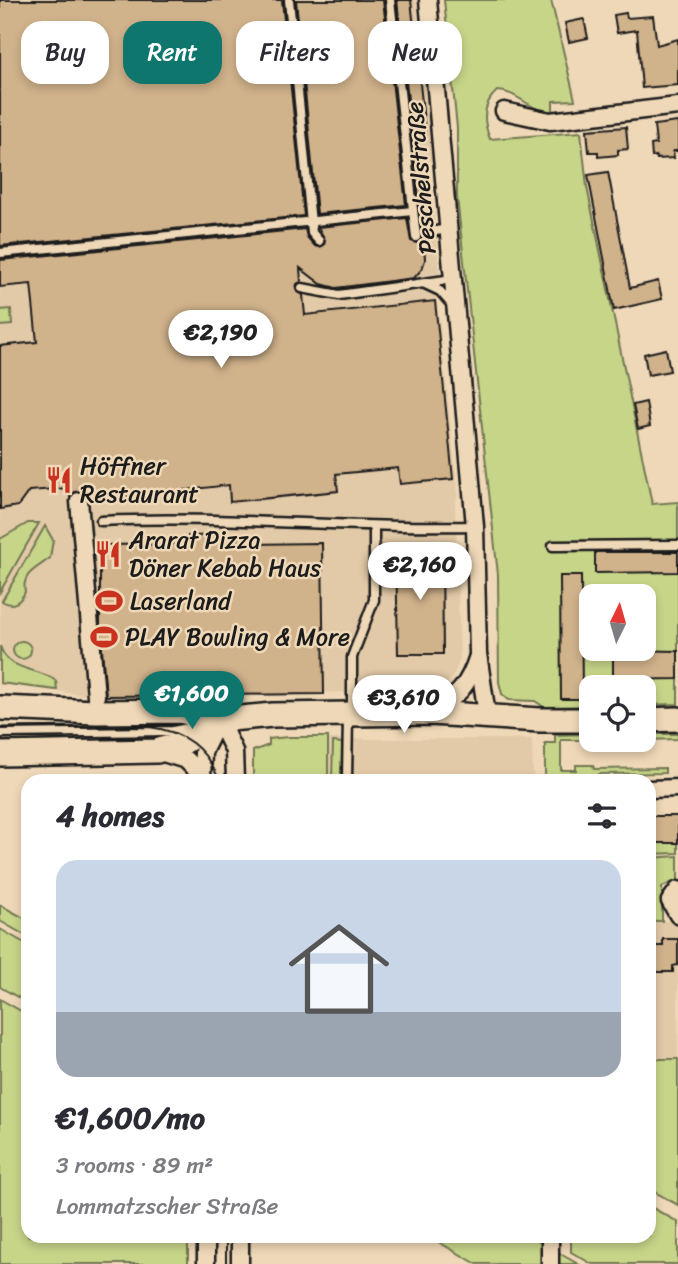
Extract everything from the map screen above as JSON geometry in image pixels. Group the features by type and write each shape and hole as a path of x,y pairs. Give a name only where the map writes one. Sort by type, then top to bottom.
{"main road":[{"path":"0,708 180,711 219,720 261,715 431,713 579,720"},
{"path":"656,720 678,719"},
{"path":"0,754 157,741 184,742 219,720"}],"street":[{"name":"Peschelstraße","path":"428,0 475,526 478,654"},
{"path":"505,111 550,121 678,106"},
{"path":"79,506 96,696"},
{"path":"431,713 451,701 467,685 478,654"},
{"path":"478,654 488,715"},
{"path":"202,774 202,757 219,720"},
{"path":"219,720 234,751 236,774"},
{"path":"157,741 186,760 198,774"},
{"path":"656,789 678,788"},
{"path":"678,890 670,901 678,915"},
{"path":"205,1264 206,1243"},
{"path":"240,1243 240,1264"},
{"path":"550,1243 550,1264"}],"lane":[{"path":"289,0 312,233 319,242"},
{"path":"390,0 413,211 420,235 449,229"},
{"path":"0,253 413,211"},
{"path":"302,288 339,295 453,279"},
{"path":"425,284 440,291 456,310"},
{"path":"101,521 161,519 374,526 475,526"},
{"path":"347,774 352,657 374,600 374,526"},
{"path":"553,546 678,545"},
{"path":"0,733 157,741 173,731 219,720"},
{"path":"184,742 202,757"}],"shaded area":[{"path":"0,0 416,0 418,21 368,21 368,84 424,84 432,160 428,161 440,276 434,277 458,494 455,502 460,658 454,675 445,685 431,691 101,696 0,683"},
{"path":"328,739 532,739 533,774 328,774"},
{"path":"656,921 678,921 678,1059 656,1059"}],"green space":[{"path":"444,0 551,0 575,100 553,101 553,113 538,109 512,94 497,91 486,107 486,126 490,139 581,132 587,187 652,504 678,502 678,704 656,705 656,675 579,675 579,706 544,707 535,701 509,700 502,694 499,682 498,575 457,197 457,128 453,84 462,84 462,21 446,21"},
{"path":"11,309 12,325 0,326 0,310"},
{"path":"28,523 39,523 0,592 0,539"},
{"path":"45,526 53,540 50,558 28,576 24,585 25,592 18,601 10,604 2,601"},
{"path":"22,641 28,644 31,650 28,656 22,659 16,656 13,650 16,644"},
{"path":"0,646 16,665 56,681 57,690 0,683"},
{"path":"579,734 579,740 561,740 561,770 576,770 576,765 593,765 594,769 665,768 665,773 545,774 545,743 555,743 555,735"},
{"path":"656,734 678,734 678,739 656,740"},
{"path":"328,737 328,774 253,774 253,751 269,745 269,739"},
{"path":"333,742 342,743 341,774 332,774"},
{"path":"656,843 678,843 678,853 656,854"},
{"path":"678,856 678,880 662,887 662,921 656,921 656,858"},
{"path":"0,905 21,916 21,933 0,921"},
{"path":"0,929 21,941 21,999 0,987"},
{"path":"0,999 21,1011 21,1243 188,1243 188,1264 0,1264"},
{"path":"656,1059 678,1059 678,1205 656,1193"},
{"path":"656,1210 678,1222 678,1264 592,1264 571,1252 571,1243 656,1243"},
{"path":"440,1243 541,1243 578,1264 477,1264"}],"building":[{"path":"0,0 282,0 284,21 236,21 236,84 291,84 304,216 0,246"},
{"path":"296,0 383,0 385,21 368,21 368,84 392,84 406,205 317,214 304,84 354,84 354,21 298,21"},
{"path":"397,0 411,0 413,21 399,21"},
{"path":"626,13 627,18 653,16 657,45 678,39 678,85 642,88 637,30 617,33 614,15"},
{"path":"584,19 588,38 569,42 565,23"},
{"path":"406,84 420,84 426,140 417,141 425,222 422,227"},
{"path":"678,122 678,151 673,151 674,158 652,157 651,145 656,144 654,125"},
{"path":"626,127 628,149 618,150 618,155 598,157 598,152 589,152 587,130"},
{"path":"608,172 630,288 658,281 662,299 614,310 588,175"},
{"path":"407,218 411,241 417,243 424,239 425,260 422,269 414,278 336,288 321,284 300,268 301,282 297,284 296,290 303,295 305,315 435,301 453,479 400,484 398,468 336,474 338,491 230,502 229,485 90,501 83,491 74,492 70,497 69,488 29,491 18,506 0,509 0,346 37,342 31,284 0,287 0,260 305,229 307,237 315,246 320,247 325,240 318,227"},
{"path":"666,349 670,371 648,375 644,354"},
{"path":"646,402 650,426 638,429 633,405"},
{"path":"238,535 238,544 322,543 324,694 106,696 100,625 100,545 188,544 188,536"},
{"path":"396,550 442,550 443,654 398,654"},
{"path":"595,552 678,552 678,572 595,573"},
{"path":"560,576 581,576 579,662 582,662 582,675 579,675 579,699 561,699"},
{"path":"656,651 678,651 678,679 656,679 656,675 613,675 613,662 656,662"},
{"path":"656,816 678,816 678,843 656,843"},
{"path":"663,939 678,939 678,965 673,966 673,972 656,972 656,946 663,946"}],"tram line":[{"path":"0,729 162,729 192,743 216,774"},
{"path":"226,1243 226,1264"}],"place":[{"name":"Höffner Restaurant","path":"59,480"},
{"name":"Ararat Pizza Döner Kebab Haus","path":"108,554"},
{"name":"Laserland","path":"109,601"},
{"name":"PLAY Bowling & More","path":"104,637"}]}
